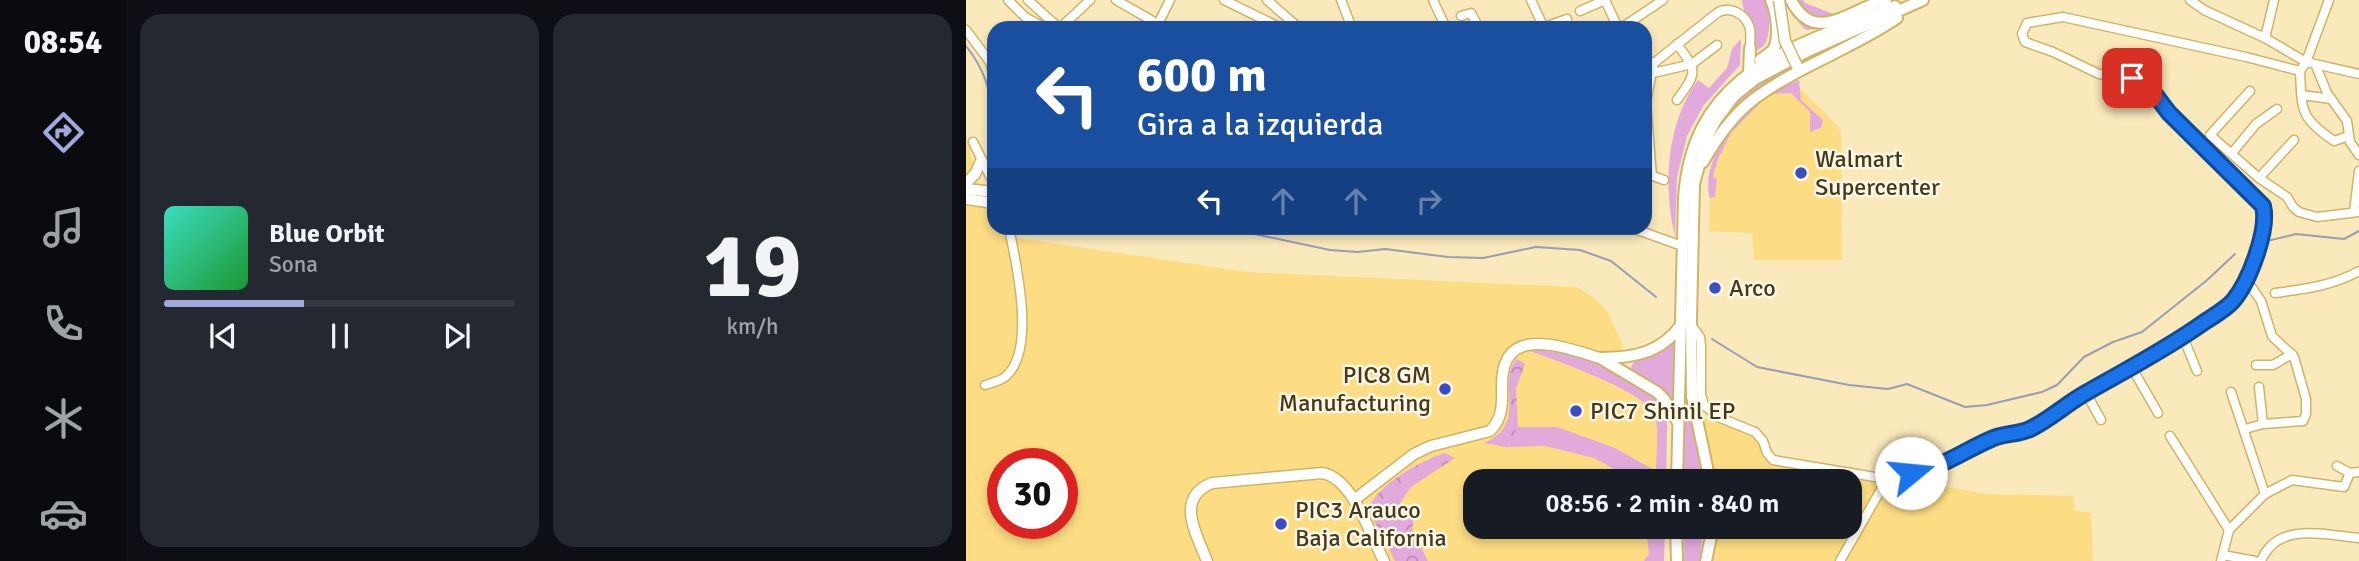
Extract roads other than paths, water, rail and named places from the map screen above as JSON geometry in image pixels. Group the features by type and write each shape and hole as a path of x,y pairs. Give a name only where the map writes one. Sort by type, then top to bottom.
{"highway":[{"path":"1750,73 1763,57 1773,51 1776,41 1775,15 1771,0"},
{"path":"1791,0 1811,22 1823,25 1886,0"},
{"path":"1707,469 1693,406 1682,246 1685,178 1693,145 1714,106 1733,85 1750,73 1798,46 1907,0"},
{"path":"1694,184 1707,155 1731,121 1753,99 1799,68 1861,40 1923,0"},
{"path":"1677,469 1694,184 1698,161 1710,130 1744,87 1770,69 1923,0"},
{"path":"1750,48 1756,57 1763,57"},
{"path":"1750,48 1750,73"},
{"path":"1600,358 1637,356 1686,326"},
{"path":"1600,358 1657,392 1678,423"},
{"path":"1676,539 1676,561"},
{"path":"1706,561 1710,539"}],"main road":[{"path":"1780,0 1785,41 1799,68"},
{"path":"966,183 975,174 981,161"},
{"path":"966,189 987,191"},
{"path":"966,199 987,202"},
{"path":"1354,500 1414,454 1431,446 1490,430 1501,414 1503,365 1517,348 1528,344 1550,345 1600,358"},
{"path":"1207,561 1192,524 1190,508 1194,496 1206,485 1321,474 1341,482 1354,500 1384,561"}],"street":[{"path":"1008,0 1032,21"},
{"path":"1028,0 1052,21"},
{"path":"1068,21 1090,0"},
{"path":"1116,0 1149,21"},
{"path":"1160,21 1170,0"},
{"path":"1224,0 1266,21"},
{"path":"1267,0 1291,21"},
{"path":"1341,0 1349,21"},
{"path":"1433,0 1443,21"},
{"path":"1531,0 1540,21"},
{"path":"1580,11 1605,0 1616,21"},
{"path":"1627,21 1663,0"},
{"path":"2190,0 2204,10 2265,38 2306,62 2359,74"},
{"path":"2265,38 2274,0"},
{"path":"2329,0 2306,62 2300,71 2302,109 2314,128 2334,141 2349,136"},
{"path":"1652,66 1717,13 1730,9 1742,16 1749,27 1750,48"},
{"path":"1461,16 1473,14 1476,21"},
{"path":"1686,326 1701,341 1703,405 1709,412 1755,432 1773,460 1887,479 1933,468 1992,438 2031,429 2086,393 2183,337 2232,302 2256,261 2264,211 2260,202 2169,113 2142,81 2099,74 2025,42 2022,34 2027,23 2063,17 2300,71"},
{"path":"1562,21 1567,19"},
{"path":"966,30 987,58"},
{"path":"1676,100 1692,77 1692,64 1677,44"},
{"path":"1652,71 1692,64 1717,45"},
{"path":"2316,66 2330,99 2344,115 2349,136 2359,154"},
{"path":"2250,91 2210,135 2259,178 2287,197 2295,209 2305,215 2326,216 2356,212 2359,171"},
{"path":"2302,95 2330,99"},
{"path":"2232,153 2256,124 2277,109"},
{"path":"2204,146 2213,138"},
{"path":"2259,178 2294,140"},
{"path":"973,142 987,172"},
{"path":"2235,179 2247,168"},
{"path":"1652,176 1664,180"},
{"path":"985,385 1004,378 1017,362 1021,338 1021,300 1010,235"},
{"path":"1651,235 1682,246"},
{"path":"2274,293 2325,286 2355,278 2359,271"},
{"path":"2245,429 2263,424 2303,421 2306,418 2304,391 2292,354 2272,336 2261,302 2246,279"},
{"path":"2183,337 2197,372"},
{"path":"2256,365 2273,365 2292,354"},
{"path":"2133,368 2158,413"},
{"path":"2259,387 2263,424"},
{"path":"2231,392 2264,494"},
{"path":"2086,393 2101,421"},
{"path":"2170,436 2229,530"},
{"path":"2255,561 2222,558 2229,530 2264,494 2292,480 2344,487 2354,472 2337,466"},
{"path":"1840,561 1887,479"},
{"path":"2261,561 2265,551 2278,539 2297,533 2359,538"}],"waterway":[{"path":"966,46 978,63 987,87"},
{"path":"2267,241 2296,234 2344,239 2359,231"},
{"path":"1259,235 1330,250 1358,252 1385,249 1448,257 1483,258 1536,247 1580,250 1611,261 1656,297"},
{"path":"1712,339 1757,367 1849,385 1888,389 1907,384 1965,407 1987,405 2042,392 2057,385 2084,357 2113,342 2142,332 2235,254"}],"place":[{"name":"Walmart Supercenter","path":"1801,173"},
{"name":"Arco","path":"1715,288"},
{"name":"PIC8 GM Manufacturing","path":"1445,389"},
{"name":"PIC7 Shinil EP","path":"1576,411"},
{"name":"PIC3 Arauco Baja California","path":"1281,524"}]}
